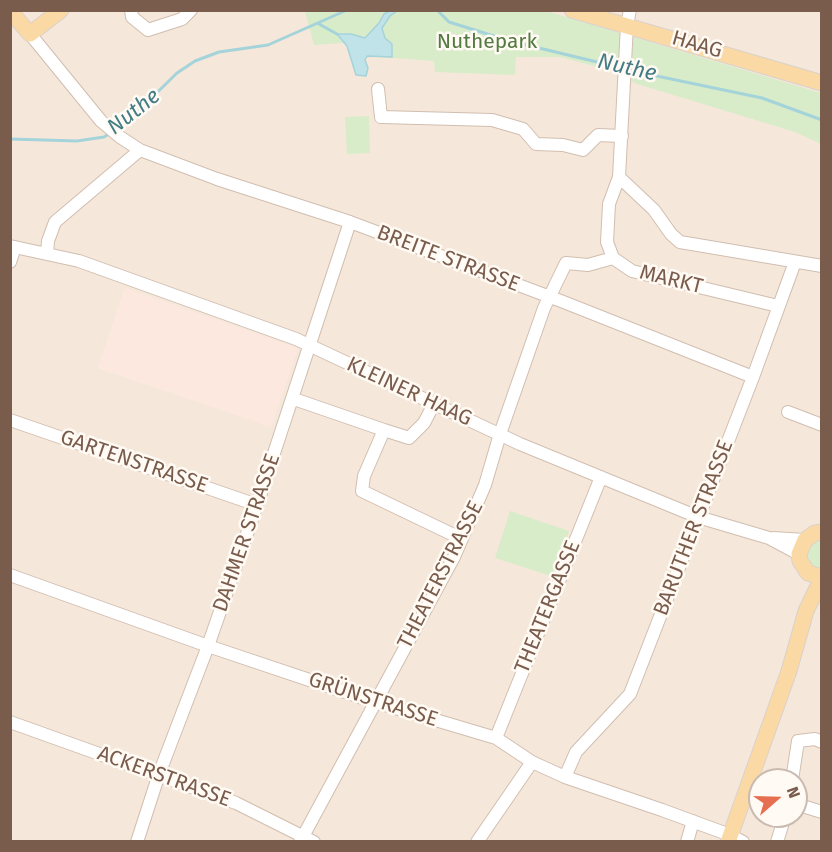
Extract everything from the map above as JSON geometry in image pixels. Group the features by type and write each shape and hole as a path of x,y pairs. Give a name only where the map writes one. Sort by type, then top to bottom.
{"main road":[{"path":"10,11 30,34 61,10"},
{"name":"HAAG","path":"572,10 629,18 822,83"},
{"path":"734,839 789,671 817,576 800,561 802,547 815,533 821,532"}],"street":[{"path":"130,10 132,17 148,30 182,19 191,10"},
{"name":"MARKT","path":"629,18 620,177 609,204 607,242 613,258 632,271 778,306"},
{"name":"BREITE STRASSE","path":"30,34 109,128 140,150 217,179 350,222 753,377"},
{"path":"378,89 381,117 492,120 523,129 536,144 563,145 583,150 598,135 622,136"},
{"path":"46,254 55,222 140,150"},
{"name":"MARKT","path":"620,177 654,210 671,234 680,242 822,266"},
{"name":"DAHMER STRASSE","path":"137,842 159,774 208,646 294,399 309,345 350,222"},
{"path":"10,262 13,246"},
{"name":"KLEINER HAAG","path":"13,246 80,261 201,303 309,345 500,434 698,517 802,547"},
{"name":"THEATERSTRASSE","path":"306,839 375,702 454,557 485,485 500,434 549,297 566,263 588,265 613,258"},
{"name":"BARUTHER STRASSE","path":"565,777 576,752 630,694 795,262"},
{"path":"294,399 409,438 424,423 434,404"},
{"path":"788,412 822,425"},
{"name":"GARTENSTRASSE","path":"10,420 257,505"},
{"path":"384,430 364,476 362,491 462,539"},
{"name":"THEATERGASSE","path":"496,738 601,477"},
{"name":"GRÜNSTRASSE","path":"10,574 208,646 375,702 496,738 532,762 565,777 693,821 734,839"},
{"name":"ACKERSTRASSE","path":"10,722 236,802 306,839"},
{"path":"794,768 798,741 815,739 822,742"},
{"path":"477,842 532,762"},
{"path":"687,842 693,821"}],"shaded area":[{"path":"10,11 821,11 821,841 11,841"},
{"path":"125,288 298,348 271,427 98,368"}],"green space":[{"name":"Nuthepark","path":"305,11 546,11 821,93 821,144 795,132 634,83 624,74 560,57 516,57 515,75 435,72 434,61 367,56 366,76 356,75 347,46 343,43 314,45"},
{"path":"369,116 370,153 347,154 345,117"},
{"path":"510,511 569,531 554,577 495,558"},
{"path":"821,538 821,571 813,569 806,561 806,550 808,546"}],"water":[{"path":"391,10 397,11 390,16 382,28 385,38 392,44 392,57 367,56 366,76 356,75 347,46 337,34 351,34 365,38 384,14"}],"waterway":[{"name":"Nuthe","path":"118,129 177,73 195,61 219,52 268,45 347,10"},
{"name":"Nuthe","path":"437,10 449,22 510,41 622,68"},
{"path":"319,24 337,34"},
{"name":"Nuthe","path":"628,70 762,98 822,120"},
{"name":"Nuthe","path":"10,139 77,141 104,137 109,134"}]}
